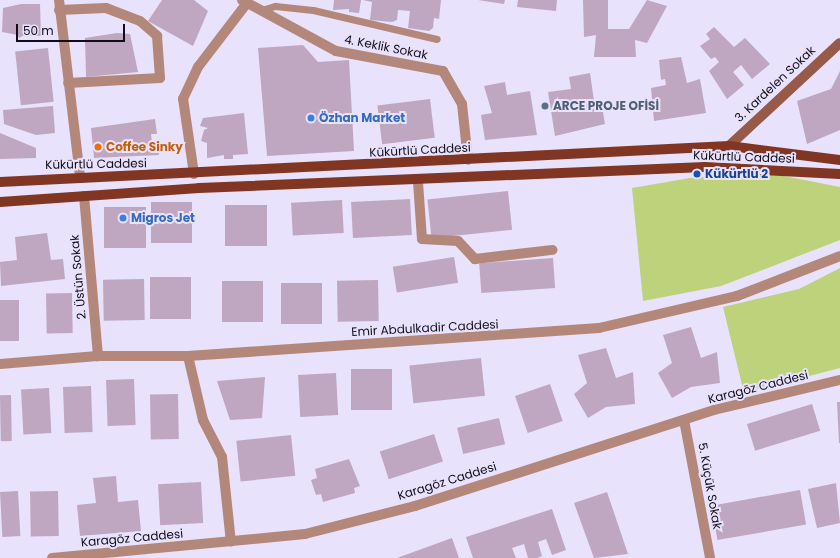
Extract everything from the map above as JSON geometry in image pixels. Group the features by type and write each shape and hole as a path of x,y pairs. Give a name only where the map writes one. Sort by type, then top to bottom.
{"main road":[{"name":"3. Kardelen Sokak","path":"729,146 840,43"},
{"name":"Kükürtlü Caddesi","path":"0,182 80,175 120,178 729,146 840,160"},
{"name":"Kükürtlü Caddesi","path":"0,202 199,188 418,182 706,167 840,174"}],"street":[{"name":"4. Keklik Sokak","path":"244,2 336,51 443,71 462,104 468,160"},
{"path":"194,174 183,99 198,67 244,2"},
{"path":"68,83 160,78 157,36 140,22 106,8 59,5 68,83 80,175"},
{"path":"418,182 422,239 458,241 475,259 552,250"},
{"name":"2. Üstün Sokak","path":"84,196 98,356"},
{"name":"Emir Abdulkadir Caddesi","path":"0,364 98,356 188,356 599,328 738,296 840,256"},
{"path":"188,356 203,420 222,457 232,542"},
{"name":"Karagöz Caddesi","path":"52,558 305,534 415,506 684,420 840,380"},
{"name":"5. Küçük Sokak","path":"684,420 710,558"}],"lane":[{"path":"261,10 275,6 313,10 437,39"}],"green space":[{"path":"774,174 840,187 840,240 721,286 643,301 632,188 690,178"},
{"path":"840,268 840,368 744,393 723,307 799,289"}],"building":[{"path":"162,0 194,0 208,11 193,46 148,21"},
{"path":"334,0 361,0 359,13 349,12 349,9 333,10"},
{"path":"363,0 441,0 439,19 434,18 433,28 429,31 408,28 410,11 398,10 397,20 392,22 370,20 372,2"},
{"path":"478,0 505,0 504,4"},
{"path":"518,0 557,0 556,11 517,7"},
{"path":"583,0 608,0 608,29 629,29 647,0 667,6 647,43 635,40 636,57 594,57 596,35 584,37"},
{"path":"21,4 40,4 41,36 24,35 19,38 18,35 2,32 3,8"},
{"path":"714,27 734,47 745,38 770,64 752,79 741,65 733,72 744,85 727,99 709,71 719,62 715,57 711,59 700,46 710,39 706,34"},
{"path":"117,33 130,34 138,72 86,77 85,38"},
{"path":"303,45 318,62 349,60 354,151 267,156 258,48"},
{"path":"48,48 54,102 21,105 15,51"},
{"path":"681,57 687,83 700,79 706,113 654,121 651,88 666,85 665,79 661,80 659,60"},
{"path":"840,71 840,130 807,144 797,101 831,89"},
{"path":"590,73 594,101 601,100 605,124 555,136 548,92 571,89 569,77"},
{"path":"505,82 507,95 530,91 537,135 485,140 481,115 492,113 484,86"},
{"path":"430,99 435,138 382,144 377,105"},
{"path":"53,106 55,133 36,135 4,124 3,110"},
{"path":"244,113 248,154 233,155 233,159 224,159 224,155 207,158 207,143 201,141 204,130 208,128 200,126 203,118"},
{"path":"155,119 157,134 151,134 152,143 158,143 159,155 94,158 91,128"},
{"path":"0,133 36,148 36,158 0,159"},
{"path":"508,191 512,230 432,238 427,199"},
{"path":"410,199 412,235 353,238 351,202"},
{"path":"342,200 344,233 293,236 291,203"},
{"path":"151,202 192,202 192,243 151,243"},
{"path":"225,205 267,205 267,246 225,246"},
{"path":"104,207 146,207 146,248 104,248"},
{"path":"47,233 51,260 63,259 65,279 1,286 0,262 17,260 15,237"},
{"path":"454,257 458,283 397,292 393,267"},
{"path":"553,258 555,288 481,293 479,263"},
{"path":"150,277 191,277 191,319 150,319"},
{"path":"144,279 145,320 104,321 103,280"},
{"path":"378,280 379,321 338,322 337,281"},
{"path":"222,281 263,281 263,322 222,322"},
{"path":"281,283 322,283 322,324 281,324"},
{"path":"46,293 72,293 73,333 47,333"},
{"path":"0,300 19,300 19,341 0,341"},
{"path":"691,327 701,358 717,352 720,383 691,387 672,398 658,373 672,363 663,335"},
{"path":"606,348 616,378 633,372 635,404 606,407 588,418 574,394 587,383 578,355"},
{"path":"481,358 485,396 413,403 409,366"},
{"path":"351,369 392,369 392,410 351,410"},
{"path":"336,373 338,415 300,417 298,375"},
{"path":"265,377 262,418 230,420 217,381"},
{"path":"134,379 136,425 108,426 106,380"},
{"path":"550,384 563,421 528,433 515,396"},
{"path":"91,386 93,432 65,433 63,387"},
{"path":"49,388 51,433 23,434 21,389"},
{"path":"150,394 178,394 179,439 151,439"},
{"path":"0,395 11,395 12,441 1,441"},
{"path":"837,402 840,402 840,443 839,443"},
{"path":"812,404 820,431 755,451 747,424"},
{"path":"499,418 505,444 463,454 457,428"},
{"path":"434,434 443,462 389,479 380,452"},
{"path":"291,435 295,476 241,482 236,441"},
{"path":"349,459 360,486 354,488 355,493 323,502 321,494 316,495 311,480 317,478 315,469"},
{"path":"116,476 118,502 138,500 141,531 80,536 77,505 96,503 93,478"},
{"path":"201,482 203,523 160,525 158,484"},
{"path":"836,483 840,523 817,528 808,489"},
{"path":"800,490 806,524 717,540 711,506"},
{"path":"18,491 20,536 2,537 0,492"},
{"path":"30,491 58,491 59,536 31,536"},
{"path":"607,492 628,554 594,558 574,503"},
{"path":"552,509 566,550 552,555 546,539 538,542 542,556 537,558 528,558 524,544 512,548 516,558 473,558 466,537"},
{"path":"452,538 459,558 397,558"}],"place":[{"name":"ARCE PROJE OFİSİ","path":"545,106"},
{"name":"Özhan Market","path":"311,118"},
{"name":"Coffee Sinky","path":"98,147"},
{"name":"Kükürtlü 2","path":"697,174"},
{"name":"Migros Jet","path":"123,218"}]}
